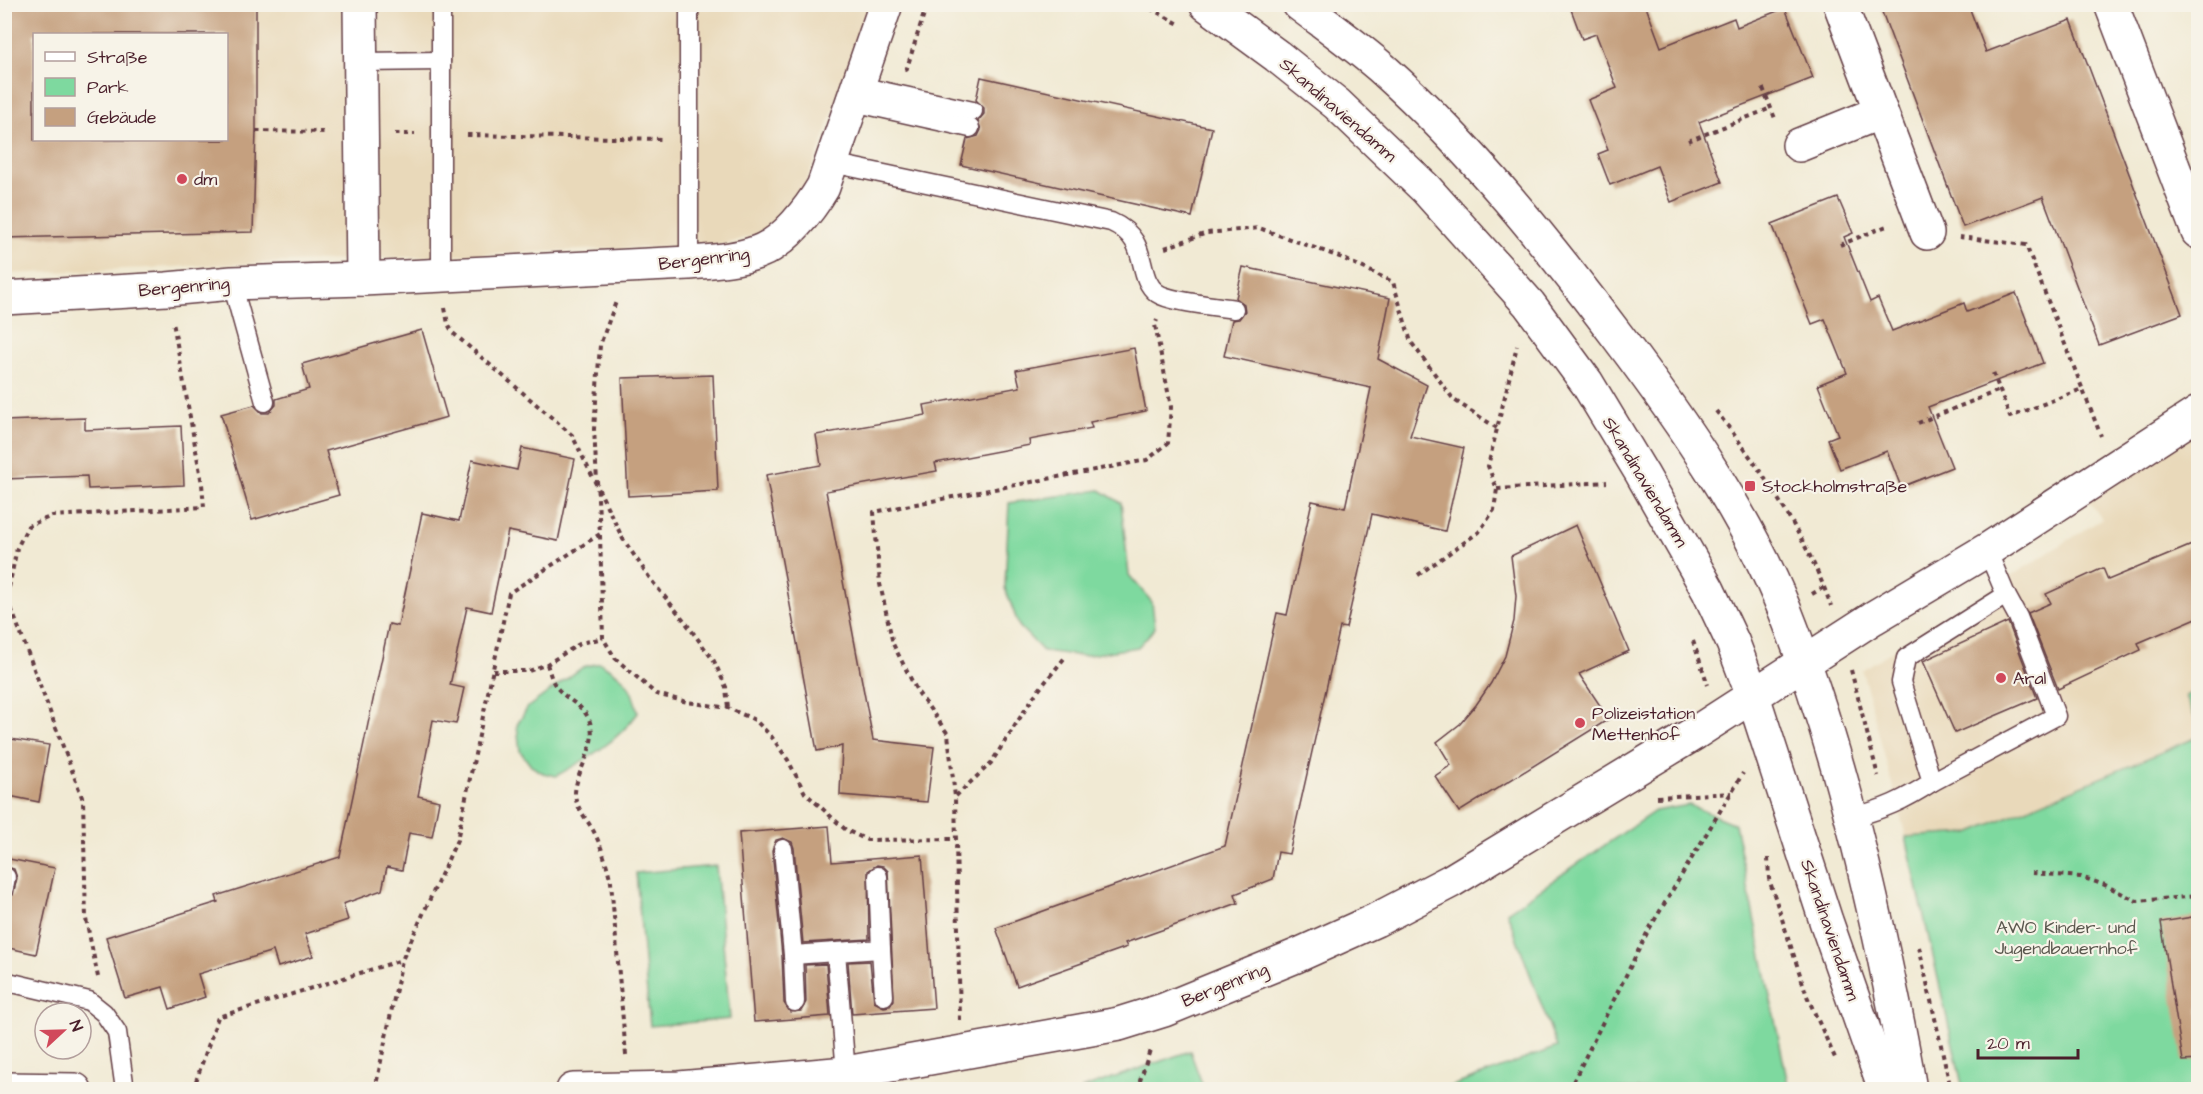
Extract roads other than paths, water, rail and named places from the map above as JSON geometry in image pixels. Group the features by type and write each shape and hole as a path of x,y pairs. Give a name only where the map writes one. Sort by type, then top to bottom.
{"street":[{"path":"360,4 363,279"},
{"name":"Bergenring","path":"4,298 167,289 232,282 441,276 689,263 735,259 761,252 789,231 810,208 823,187 886,4"},
{"path":"1299,4 1385,71 1471,156 1592,303 1694,443 1727,496 1784,609 1840,775 1874,908 1910,1089"},
{"path":"1840,4 1924,223"},
{"path":"2111,4 2199,232"},
{"name":"Skandinaviendamm","path":"1194,16 1277,56 1337,104 1426,189 1529,304 1587,383 1681,542 1725,625 1753,696 1826,921 1885,1089"},
{"path":"1799,145 1881,112"},
{"path":"1804,663 1873,618 1987,550 2199,413"},
{"name":"Bergenring","path":"573,1089 680,1088 846,1072 1119,1024 1164,1010 1296,956 1376,920 1451,881 1721,717 1804,663"},
{"path":"4,1089 75,1089"}],"lane":[{"path":"441,4 441,276"},
{"path":"689,4 689,263"},
{"path":"361,62 441,61"},
{"path":"856,94 972,120"},
{"path":"832,163 1111,222 1123,227 1131,236 1142,256 1149,283 1156,292 1167,298 1234,309"},
{"path":"232,282 265,402"},
{"path":"1851,818 1886,809 2056,716 2018,617 1987,550"},
{"path":"1932,782 1901,682 1906,658 2006,595"},
{"path":"783,849 795,1002"},
{"path":"878,876 884,996"},
{"path":"793,955 881,949"},
{"path":"836,952 846,1072"},
{"path":"4,981 89,1000 104,1013 117,1032 125,1089"}],"place":[{"name":"dm","path":"182,179"},
{"name":"Stockholmstraße","path":"1750,486"},
{"name":"Aral","path":"2001,678"},
{"name":"Polizeistation Mettenhof","path":"1580,723"}],"park label":[{"name":"AWO Kinder- und Jugendbauernhof","path":"2066,937"}]}
